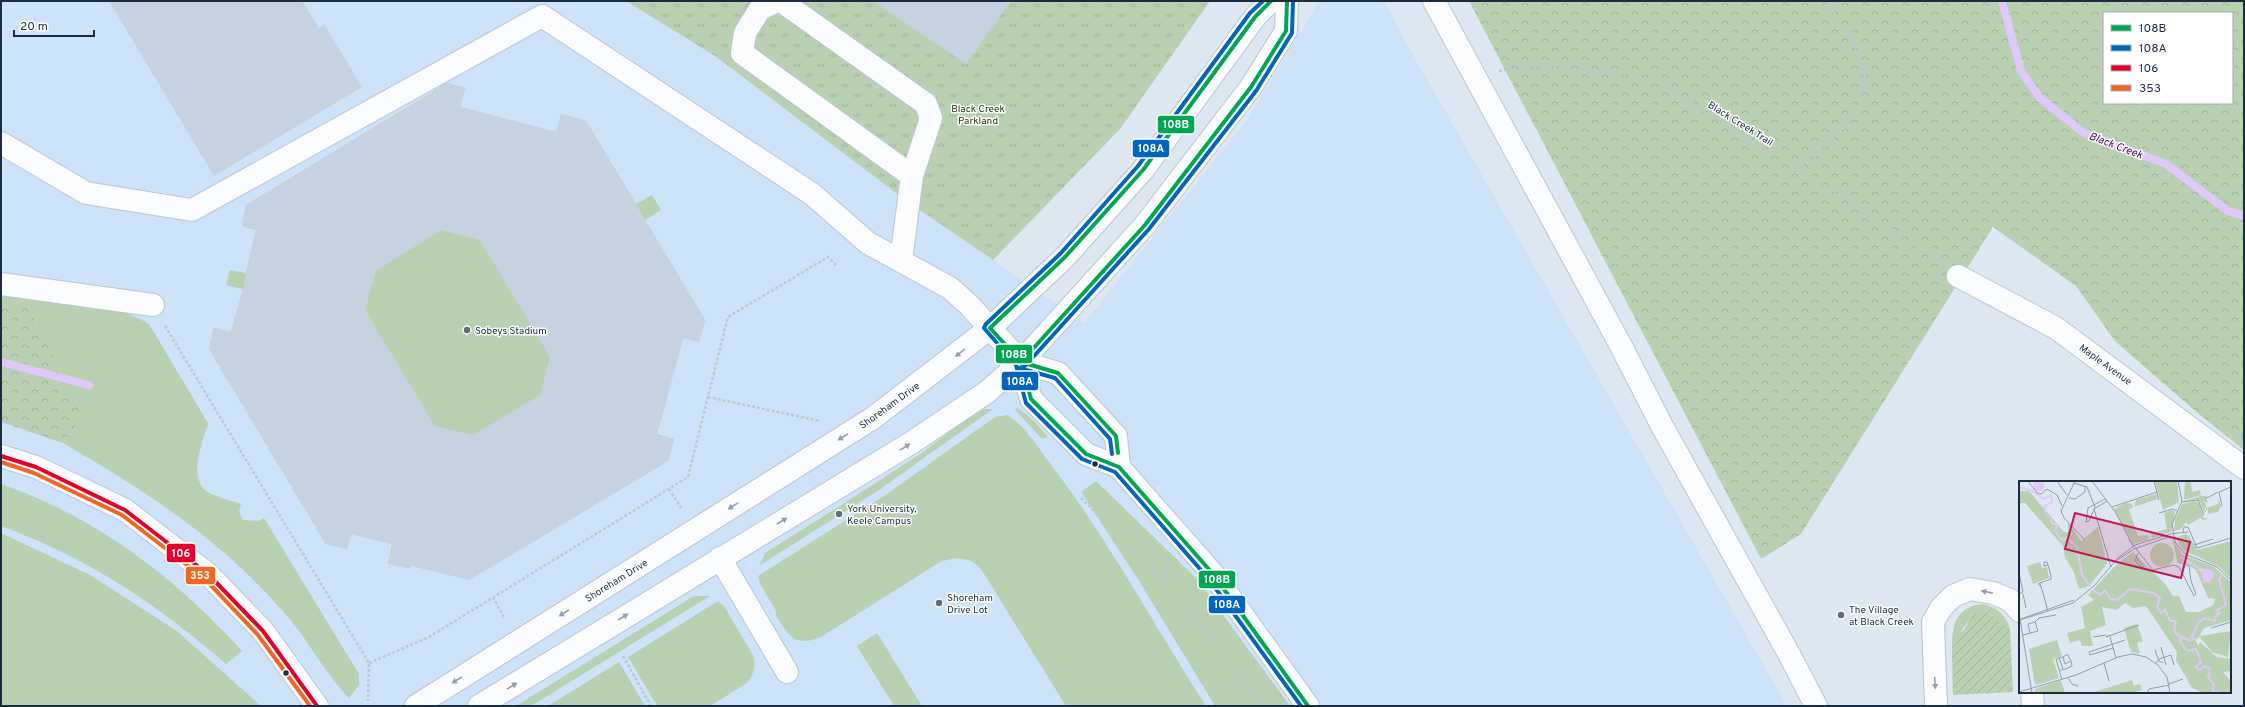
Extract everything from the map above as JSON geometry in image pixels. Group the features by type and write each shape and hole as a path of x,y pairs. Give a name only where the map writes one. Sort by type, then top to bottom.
{"street":[{"path":"777,1 760,9 745,33 742,53 912,176"},
{"path":"781,1 926,104 931,118 912,176 901,260"},
{"name":"Shoreham Drive","path":"416,706 873,418 990,328 1065,257 1143,170 1255,17 1271,1"},
{"path":"479,706 911,443 978,399 1021,362 1145,225 1251,87 1286,31 1287,1"},
{"path":"1434,1 1662,426 1785,647 1816,706"},
{"path":"2,148 86,193 192,210 542,16 812,194 868,243 950,288 1021,362 1031,399 1086,454 1119,467 1213,574 1308,706"},
{"name":"Maple Avenue","path":"1958,276 2056,328 2244,468"},
{"path":"1,284 153,305"},
{"path":"1021,362 1058,373 1090,407 1116,436 1119,467"},
{"path":"1,456 36,467 125,510 208,574 263,631 317,706"},
{"path":"720,558 787,672"},
{"path":"1936,706 1934,622 1941,608 1953,596 1970,589 1999,595 2010,600 2019,610"},
{"path":"2032,693 2033,706"}],"path":[{"path":"1800,168 1855,116 1864,100 1865,89 1863,65 1854,45 1825,1"},
{"name":"Black Creek Trail","path":"1475,77 1513,68 1555,66 1654,78 1746,138 1800,168 1958,276"},
{"path":"369,663 429,637 688,477 728,317 828,257 836,265"},
{"path":"153,305 369,663 368,700"},
{"path":"708,397 820,422"},
{"path":"669,489 681,508"},
{"path":"1080,498 1164,581 1209,633 1262,706"},
{"path":"493,598 504,617"},
{"path":"622,656 651,706"}],"shaded area":[{"name":"York University, Keele Campus","path":"1,1 626,1 715,56 908,202 1084,323 1247,120 1319,1 1385,1 1406,43 1787,706 1,706"}],"green space":[{"name":"Black Creek Parkland","path":"626,1 1210,1 1120,129 993,260 908,202 715,56"},
{"path":"1469,1 2244,1 2244,450 2194,410 2115,341 2076,286 1993,227 1801,534 1761,559"},
{"name":"Sobeys Stadium","path":"447,83 465,88 460,107 556,132 561,114 586,121 636,204 652,195 661,210 645,220 705,320 699,342 683,338 657,434 674,439 668,461 469,580 451,560 388,564 392,544 351,534 347,549 326,544 209,349 214,328 231,332 243,289 226,285 230,270 246,273 256,230 242,226 246,205"},
{"path":"43,296 98,304 124,312 149,324 208,423 198,458 198,477 201,485 206,491 218,497 241,504 239,512 243,520 258,521 264,518 359,674 359,685 349,698 330,676 302,635 286,615 246,573 222,551 145,493 63,443 84,416 28,307 1,307 1,297"},
{"path":"1,307 28,307 84,416 63,443 1,422"},
{"path":"1015,407 1029,416 1048,437 1042,439 1016,411"},
{"path":"984,409 993,409 879,490 759,566 765,553 917,456"},
{"path":"1007,415 1019,424 1030,436 1071,491 1130,582 1206,706 1066,706 981,569 972,562 962,559 951,559 940,562 821,637 804,641 794,639 786,631 760,584 758,576 887,494 995,417"},
{"path":"1096,481 1196,578 1290,706 1215,706 1141,584 1081,492"},
{"path":"1,484 36,497 69,513 132,552 190,599 217,624 242,651 226,664 174,622 120,584 63,553 1,526"},
{"path":"1,533 90,575 177,631 261,706 1,706"},
{"path":"694,596 710,596 531,706 516,706"},
{"path":"718,601 724,606 753,655 754,670 747,683 710,706 657,706 628,657"},
{"path":"1983,604 1993,607 2000,612 2006,619 2010,629 1986,611 1972,615 1952,649 1953,632 1957,618 1967,609"},
{"path":"1986,611 2010,629 2013,692 1953,695 1952,649 1956,637 1964,630 1972,615"},
{"path":"877,633 922,706 894,706 857,646"},
{"path":"619,662 645,706 548,706"}],"building":[{"path":"109,1 302,1 319,28 324,24 362,87 214,176"},
{"path":"873,1 1011,1 966,64"},
{"name":"Sobeys Stadium","path":"447,83 465,88 460,107 556,132 561,114 586,121 705,320 699,342 683,338 657,435 674,439 668,461 469,580 411,566 410,569 388,564 393,544 351,534 347,549 326,544 209,349 214,328 231,332 243,289 256,229 242,226 246,205","holes":["441,230 480,240 550,357 540,395 473,435 435,426 365,310 376,271"]}],"waterway":[{"name":"Black Creek","path":"2002,1 2021,71 2040,98 2084,133 2166,164 2228,211 2244,216"},
{"path":"1,362 89,385"}],"transit line":[{"name":"108A","path":"1263,1 1250,13 1138,166 1061,253 986,324 984,328 1016,365 1026,403 1082,459 1115,472 1208,578 1301,706"},
{"name":"108B","path":"1271,1 1255,17 1143,170 1065,257 990,328 1021,362 1031,399 1086,454 1119,467 1213,574 1308,706"},
{"name":"108B","path":"1021,362 1145,225 1251,87 1286,31 1287,1"},
{"name":"108A","path":"1025,366 1149,229 1256,91 1292,33 1293,1"},
{"name":"108B","path":"1021,362 1058,373 1116,436 1118,453"},
{"name":"108A","path":"1019,368 1055,378 1110,439 1112,454"},
{"name":"106","path":"1,456 36,467 125,510 208,574 263,631 317,706"},
{"name":"353","path":"1,462 34,473 122,515 204,578 258,635 310,706"}],"place":[{"name":"Sobeys Stadium","path":"467,330"},
{"name":"York University, Keele Campus","path":"839,514"},
{"name":"Shoreham Drive Lot","path":"939,603"},
{"name":"The Village at Black Creek","path":"1841,615"}]}
